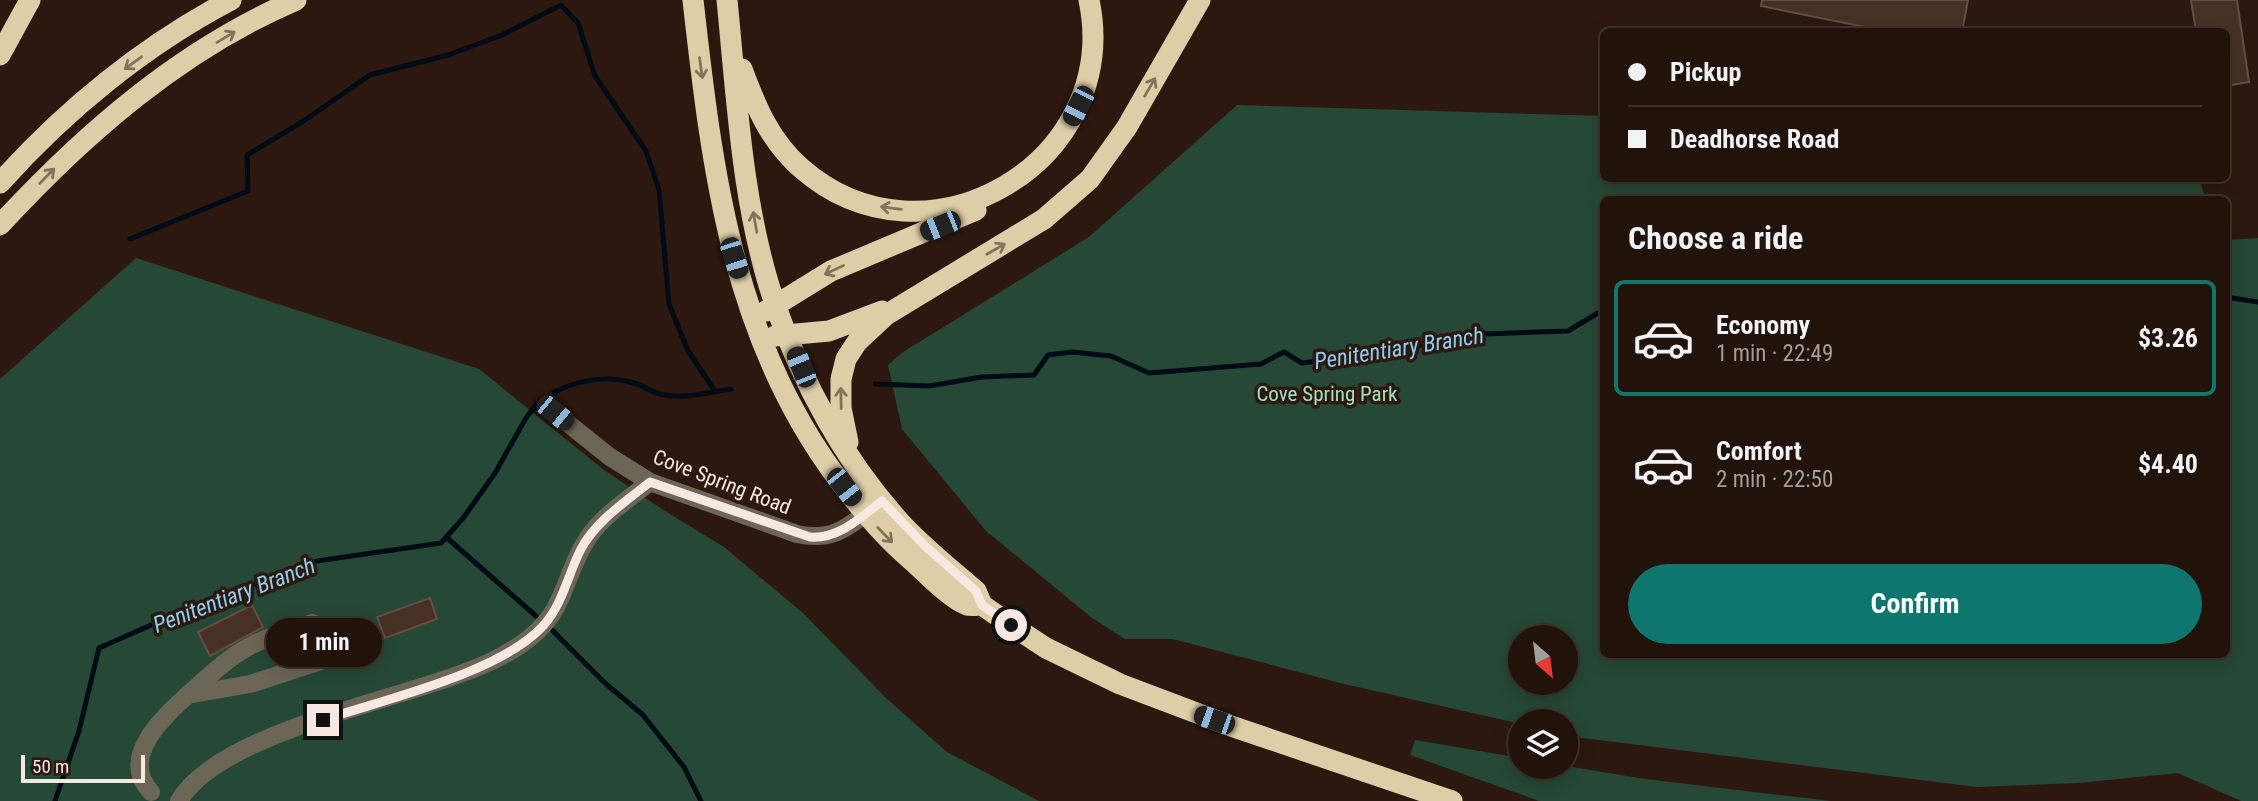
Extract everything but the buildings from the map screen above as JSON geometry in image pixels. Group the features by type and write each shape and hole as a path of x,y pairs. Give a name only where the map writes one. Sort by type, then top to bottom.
{"highway":[{"path":"0,55 30,0"},
{"path":"0,183 48,134 129,65 231,0"},
{"path":"0,225 64,158 149,87 242,27 296,0"},
{"path":"693,0 700,64 728,233 756,329 793,412 812,443 874,507"},
{"path":"727,0 753,211 775,305 818,403 856,464"},
{"path":"756,329 775,305 831,271 988,204 1010,189 1044,158 1065,130 1086,81 1093,31 1089,0"},
{"path":"1200,0 1127,127 1090,180 1068,201 1036,224 908,301 856,342 846,359 841,379 841,408 856,464 874,507 903,553 967,605 982,605 1046,648 1143,695 1452,801"},
{"path":"731,41 757,111 769,132 802,169 844,195 892,208 942,209 993,194 1017,180 1044,158"},
{"path":"756,329 788,335 849,326 908,301"}],"street":[{"name":"Cove Spring Road","path":"555,413 610,457 650,482 810,537 832,535 874,507"},
{"path":"187,695 250,684 327,659 330,653 325,630 312,623 250,646 229,659 187,695 166,713 144,747 141,765 147,797 180,799 228,756 277,735 458,675 493,661 527,641 544,625 556,608 582,548 592,532 650,482"}],"green space":[{"name":"Cove Spring Park","path":"1237,105 1600,116 1600,182 2201,182 2204,196 1600,196 1600,658 2230,658 2230,240 2258,238 2258,801 2241,801 2178,773 2078,783 1977,787 1578,737 1578,709 1508,709 1508,721 1340,683 1173,639 1125,639 1092,618 986,531 902,429 888,365 903,352 1089,237"},
{"path":"136,258 479,369 604,470 724,547 803,613 886,698 947,752 1039,801 0,801 0,379"},
{"path":"1415,740 1508,756 1508,779 1578,779 1578,768 1645,779 1831,801 1539,801 1410,755"}],"waterway":[{"path":"130,239 248,191 247,155 302,122 370,75 448,55 502,35 561,5 578,23 595,76 646,151 659,190 669,304 688,351 715,391"},
{"name":"Penitentiary Branch","path":"2230,298 2258,302"},
{"name":"Penitentiary Branch","path":"875,384 929,386 982,377 1034,375 1048,355 1072,352 1111,356 1149,373 1261,364 1284,352 1302,363 1483,334 1568,331 1600,312"},
{"name":"Penitentiary Branch","path":"554,392 573,384 603,379 634,383 657,393 673,396 731,389"},
{"name":"Penitentiary Branch","path":"55,801 79,731 99,648 174,615 317,561 441,543 464,517 495,473 526,418 539,401"},
{"path":"446,537 536,616"},
{"path":"552,630 605,683 643,715 684,767 701,801"}],"route":[{"path":"323,720 458,675 493,661 527,641 544,625 556,608 582,548 592,532 650,482 810,537 841,532 882,501 903,525 976,591 982,605 1011,625"}]}
